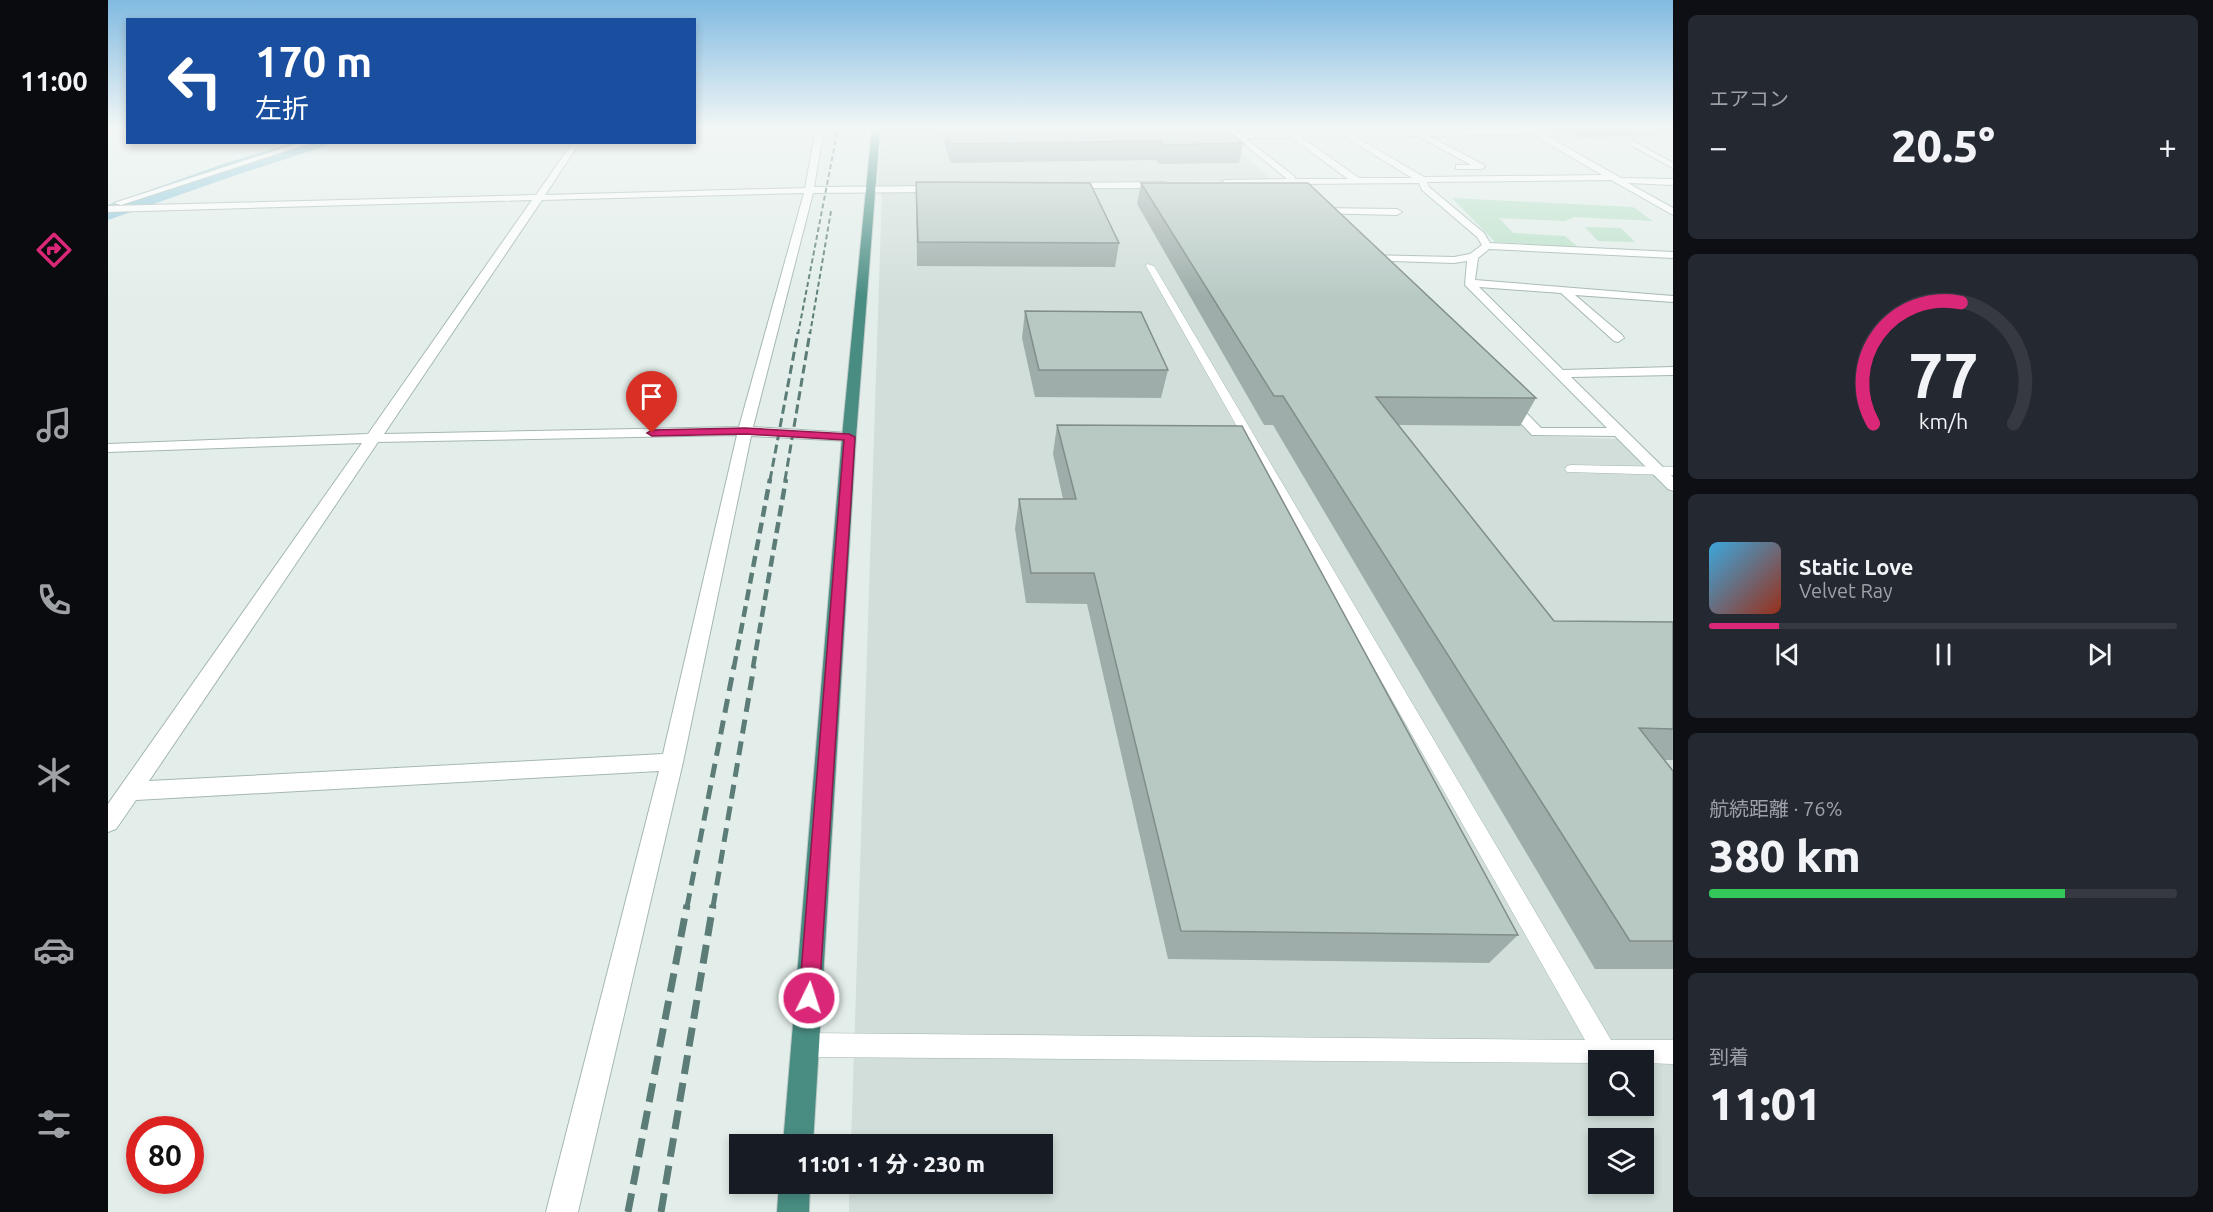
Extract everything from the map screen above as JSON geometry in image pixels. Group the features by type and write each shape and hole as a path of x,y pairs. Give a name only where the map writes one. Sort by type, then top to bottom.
{"highway":[{"path":"799,1134 849,437 871,185"},
{"path":"793,1212 794,1194"}],"street":[{"path":"108,208 175,185"},
{"path":"108,822 548,185"},
{"path":"562,1212 672,762 745,431 810,185"},
{"path":"1058,186 1142,185"},
{"path":"1290,185 1334,227"},
{"path":"1424,185 1481,235 1487,246"},
{"path":"1629,185 1673,212"},
{"path":"108,208 142,209 952,188"},
{"path":"1310,205 1397,212"},
{"path":"1382,274 1361,254 1454,260 1473,257 1487,246 1673,255"},
{"path":"1469,283 1473,257"},
{"path":"1469,283 1673,299"},
{"path":"1469,283 1618,432 1666,471 1673,486"},
{"path":"1562,290 1618,338"},
{"path":"1558,374 1607,370 1673,371"},
{"path":"1496,390 1537,432 1618,432"},
{"path":"108,448 373,438 745,431 849,437"},
{"path":"130,791 672,762"}],"lane":[{"path":"1150,266 1603,1050"},
{"path":"1571,469 1666,471"},
{"path":"806,1045 1588,1052"},
{"path":"1654,1052 1673,1052"}],"shaded area":[{"path":"877,185 1015,185 877,187"},
{"path":"1283,187 1533,436 1619,439 1673,494 1673,1212 849,1212 849,1194 1053,1194 1053,1134 851,1134 882,191"}],"green space":[{"path":"1452,198 1633,207 1653,221 1574,217 1565,221 1499,218 1513,233 1565,236 1578,247 1495,242"},
{"path":"1585,227 1621,228 1635,242 1598,241"}],"building":[{"path":"916,185 1091,185 1119,243 918,242"},
{"path":"1142,185 1310,185 1536,398 1376,397 1554,621 1673,622 1673,729 1639,728 1673,771 1673,941 1630,941 1283,396 1274,396"},
{"path":"1025,311 1141,312 1168,370 1039,370"},
{"path":"1057,425 1242,426 1518,935 1181,931 1094,573 1031,573 1019,499 1076,499"}],"waterway":[{"path":"108,213 188,185"}],"railway":[{"path":"798,334 827,185"},
{"path":"810,334 831,211"},
{"path":"770,480 798,332"},
{"path":"785,480 810,332"},
{"path":"734,667 770,479"},
{"path":"753,667 786,479"},
{"path":"687,907 734,666"},
{"path":"713,907 754,666"},
{"path":"628,1212 687,905"},
{"path":"661,1212 713,905"}],"route":[{"path":"652,433 745,431 849,437 809,998"}]}
